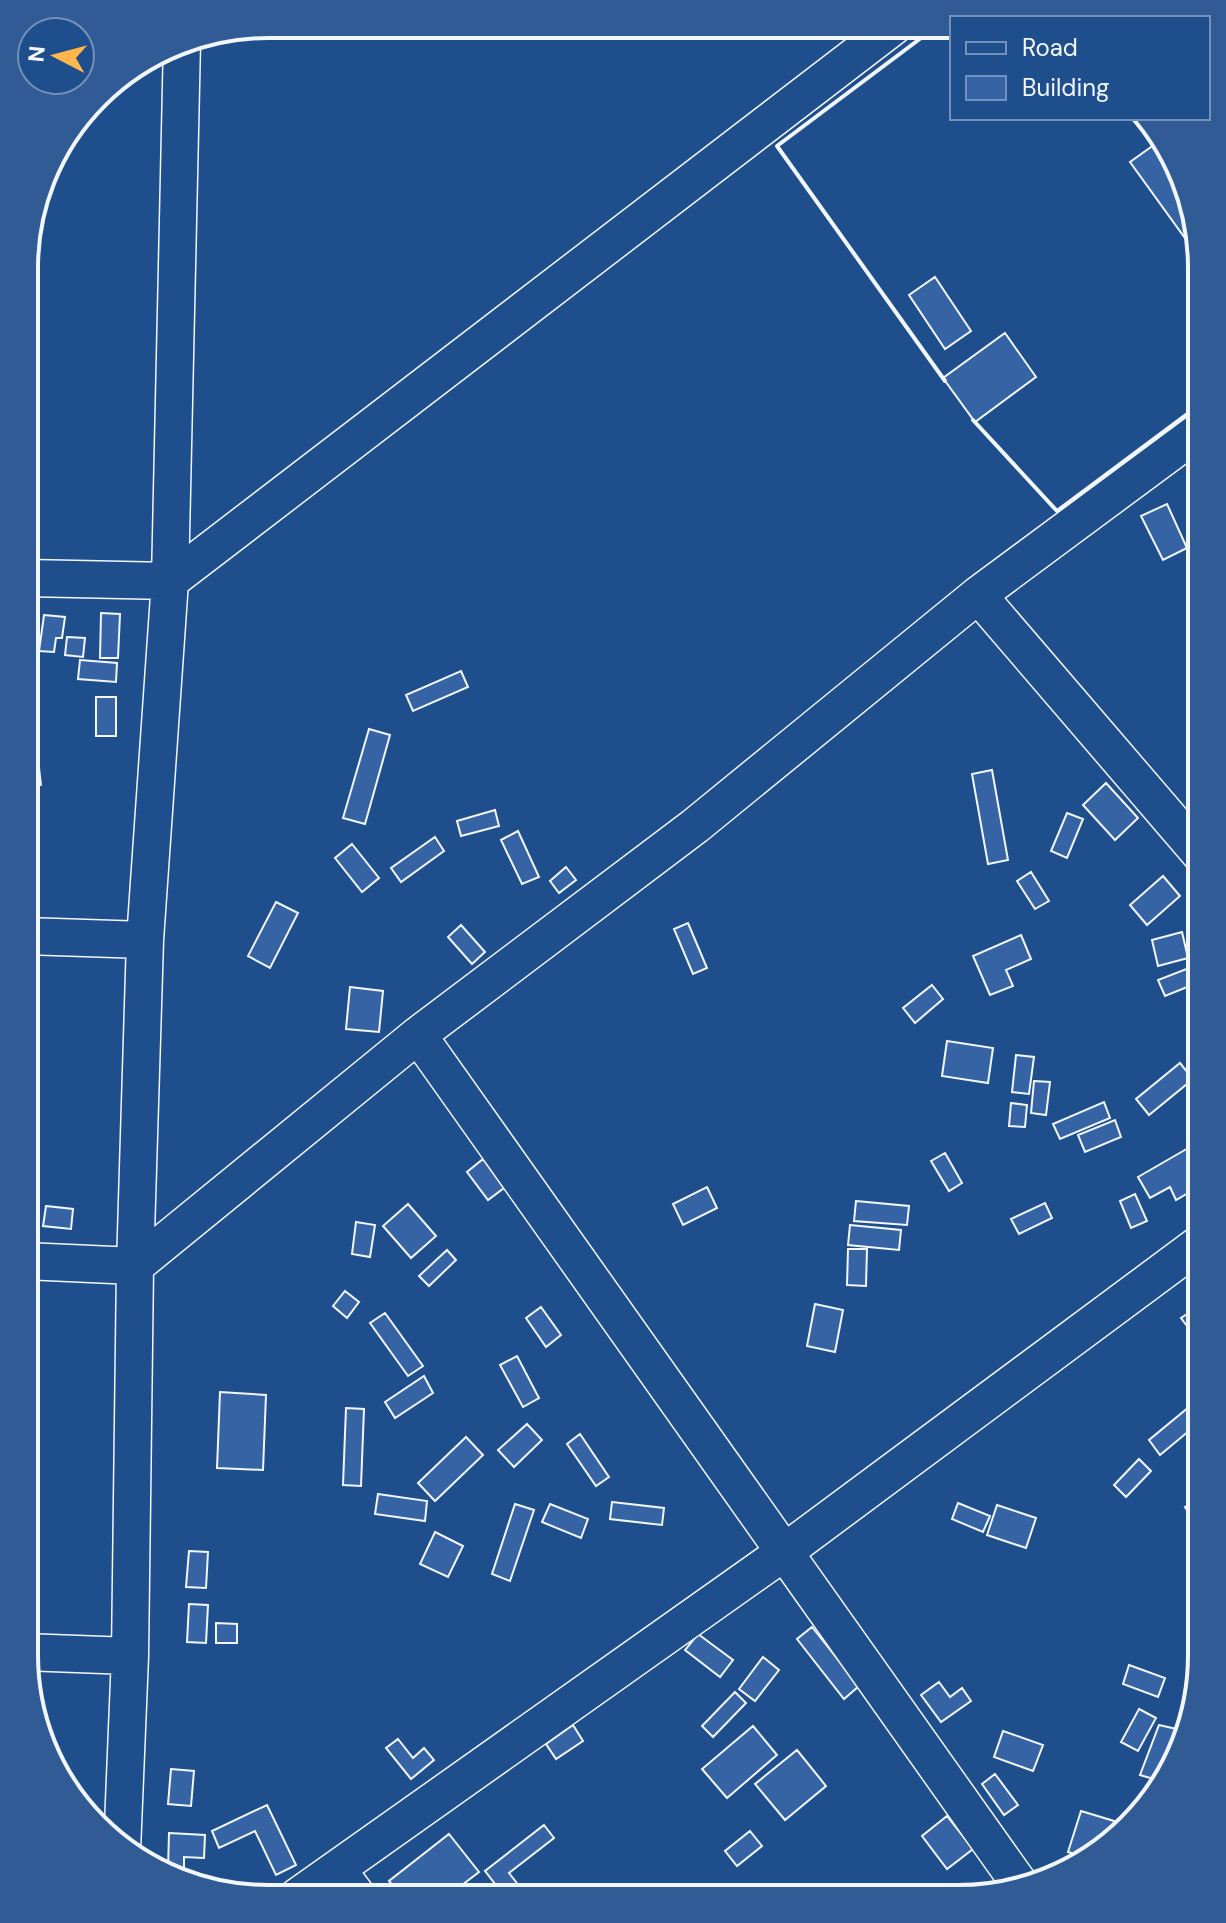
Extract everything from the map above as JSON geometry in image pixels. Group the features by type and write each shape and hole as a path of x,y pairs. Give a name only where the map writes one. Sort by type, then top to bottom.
{"street":[{"path":"38,578 170,581 878,38"},
{"path":"123,1833 130,1656 135,1266 145,940 170,581 182,55"},
{"path":"38,1262 135,1266 418,1035 695,826 978,595 1188,439"},
{"path":"978,595 1188,840"},
{"path":"38,936 145,940"},
{"path":"418,1035 1015,1878"},
{"path":"348,1883 783,1553 1188,1265"},
{"path":"38,1653 130,1656"}],"building":[{"path":"1152,146 1170,180 1186,240 1130,162"},
{"path":"935,277 971,331 945,349 909,295"},
{"path":"1005,333 1036,377 975,422 943,378"},
{"path":"1167,504 1187,548 1163,560 1141,516"},
{"path":"101,613 120,614 118,658 100,658"},
{"path":"44,615 65,617 62,638 56,638 54,652 39,651"},
{"path":"67,637 85,638 83,657 65,655"},
{"path":"80,660 117,663 116,682 78,679"},
{"path":"461,671 468,687 413,711 406,695"},
{"path":"96,697 116,697 116,736 96,736"},
{"path":"369,729 390,735 365,824 343,818"},
{"path":"992,770 1008,860 988,864 972,774"},
{"path":"1106,783 1138,818 1115,840 1083,805"},
{"path":"495,810 499,826 461,836 457,821"},
{"path":"1067,813 1083,819 1067,858 1051,851"},
{"path":"518,831 539,877 522,884 501,840"},
{"path":"435,837 444,851 401,882 391,868"},
{"path":"352,844 379,878 362,892 335,858"},
{"path":"566,867 576,880 559,893 550,881"},
{"path":"1031,872 1049,901 1035,909 1017,881"},
{"path":"1163,876 1180,896 1147,925 1130,905"},
{"path":"276,902 298,913 270,968 248,956"},
{"path":"688,923 707,968 693,974 674,929"},
{"path":"461,925 485,952 472,964 448,937"},
{"path":"1182,932 1188,958 1158,966 1152,940"},
{"path":"1021,935 1031,959 1006,970 1013,986 990,995 973,956"},
{"path":"1188,968 1188,987 1165,996 1158,980"},
{"path":"932,985 943,999 915,1023 903,1008"},
{"path":"350,987 383,991 379,1032 346,1029"},
{"path":"947,1041 993,1048 988,1083 942,1076"},
{"path":"1016,1055 1034,1057 1029,1094 1012,1092"},
{"path":"1180,1063 1188,1073 1188,1083 1149,1115 1136,1099"},
{"path":"1034,1081 1050,1082 1046,1115 1031,1113"},
{"path":"1104,1102 1110,1118 1060,1139 1053,1124"},
{"path":"1011,1103 1027,1105 1025,1127 1009,1126"},
{"path":"1115,1120 1121,1137 1085,1152 1078,1135"},
{"path":"1188,1148 1188,1193 1176,1200 1170,1187 1150,1198 1138,1177"},
{"path":"945,1153 962,1183 949,1191 931,1161"},
{"path":"483,1159 504,1188 488,1200 467,1172"},
{"path":"707,1187 717,1208 683,1225 673,1204"},
{"path":"1135,1194 1147,1221 1131,1228 1120,1201"},
{"path":"856,1201 909,1206 907,1225 854,1221"},
{"path":"1045,1203 1052,1218 1019,1234 1011,1219"},
{"path":"408,1204 436,1236 411,1258 383,1226"},
{"path":"46,1206 73,1209 71,1229 43,1226"},
{"path":"356,1222 375,1225 370,1257 352,1254"},
{"path":"850,1225 901,1230 899,1250 848,1245"},
{"path":"848,1249 867,1249 866,1286 847,1285"},
{"path":"447,1250 456,1260 429,1286 419,1276"},
{"path":"345,1291 359,1302 347,1318 333,1306"},
{"path":"815,1304 843,1310 835,1352 807,1346"},
{"path":"541,1307 561,1335 546,1347 526,1318"},
{"path":"385,1313 423,1366 408,1376 370,1323"},
{"path":"1188,1313 1188,1327 1181,1318"},
{"path":"517,1356 539,1398 523,1407 500,1365"},
{"path":"424,1376 433,1393 395,1418 385,1402"},
{"path":"220,1392 266,1395 263,1470 217,1468"},
{"path":"346,1408 364,1409 361,1486 343,1485"},
{"path":"1188,1408 1188,1432 1160,1455 1149,1440"},
{"path":"527,1424 542,1440 514,1467 498,1450"},
{"path":"580,1434 609,1477 596,1486 567,1444"},
{"path":"466,1437 483,1455 435,1501 418,1483"},
{"path":"1139,1459 1151,1471 1126,1497 1114,1485"},
{"path":"378,1494 427,1501 425,1521 375,1514"},
{"path":"612,1502 664,1508 662,1525 610,1519"},
{"path":"958,1503 990,1516 983,1532 952,1519"},
{"path":"515,1504 534,1510 510,1581 492,1574"},
{"path":"550,1504 588,1519 581,1538 542,1522"},
{"path":"997,1505 1036,1518 1026,1548 987,1535"},
{"path":"435,1532 463,1546 448,1577 420,1564"},
{"path":"189,1551 208,1552 206,1588 186,1587"},
{"path":"189,1604 208,1605 206,1643 187,1642"},
{"path":"216,1623 237,1624 237,1643 216,1643"},
{"path":"812,1627 859,1686 844,1699 797,1639"},
{"path":"698,1634 733,1660 720,1677 685,1650"},
{"path":"763,1657 779,1670 755,1701 739,1689"},
{"path":"1129,1665 1165,1678 1158,1697 1123,1684"},
{"path":"939,1682 950,1697 962,1688 971,1701 941,1722 921,1695"},
{"path":"735,1692 746,1703 713,1737 702,1726"},
{"path":"1139,1709 1156,1718 1138,1751 1121,1742"},
{"path":"573,1725 583,1741 556,1759 546,1744"},
{"path":"1159,1725 1176,1729 1152,1778 1140,1775"},
{"path":"753,1726 777,1755 727,1798 702,1769"},
{"path":"1003,1731 1043,1745 1033,1771 994,1757"},
{"path":"398,1739 413,1758 424,1748 434,1760 411,1779 386,1748"},
{"path":"797,1750 826,1786 785,1820 755,1784"},
{"path":"171,1769 194,1771 191,1806 168,1804"},
{"path":"995,1774 1018,1805 1004,1815 982,1784"},
{"path":"267,1805 296,1865 276,1875 255,1831 219,1848 212,1831"},
{"path":"1081,1811 1116,1822 1086,1846 1073,1854 1068,1852"},
{"path":"947,1816 973,1849 947,1869 922,1836"},
{"path":"544,1825 554,1838 509,1873 518,1885 496,1885 485,1871"},
{"path":"750,1831 762,1846 737,1866 725,1851"},
{"path":"169,1833 205,1835 204,1858 184,1857 184,1868 168,1861"},
{"path":"449,1834 479,1872 462,1885 392,1885 389,1881"}],"wall":[{"path":"921,38 777,146 945,381"},
{"path":"973,420 1057,511 1188,413"}]}
